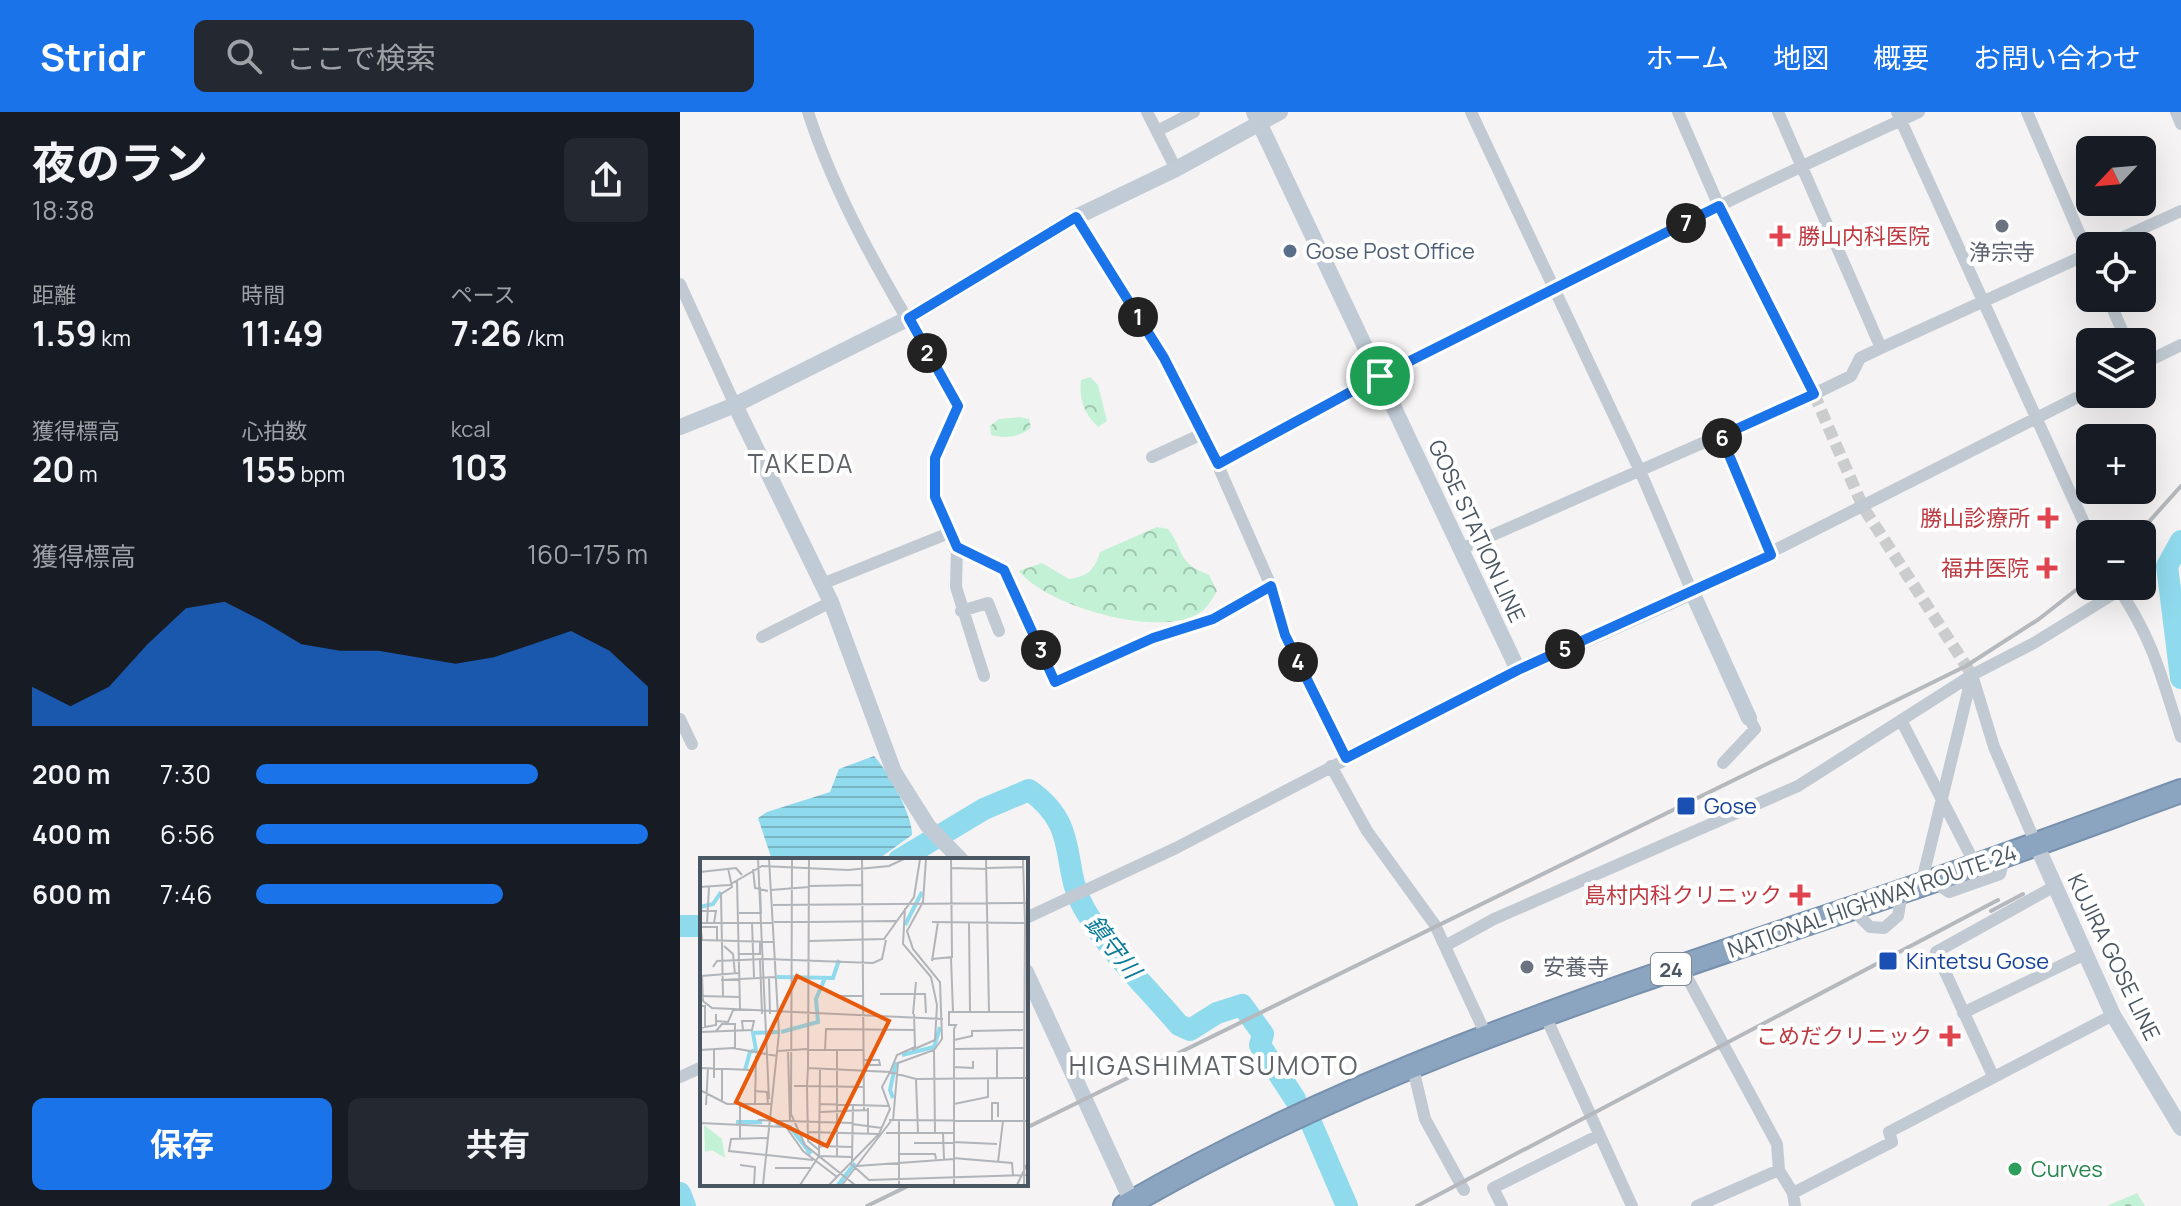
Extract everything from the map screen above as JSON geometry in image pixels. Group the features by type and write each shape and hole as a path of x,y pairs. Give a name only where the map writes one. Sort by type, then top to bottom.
{"highway":[{"name":"NATIONAL HIGHWAY ROUTE 24","path":"1131,1205 1315,1107 1412,1064 1544,1013 1919,886 2181,791"}],"street":[{"path":"808,112 825,164 874,262 958,406 935,458 935,497 957,547 956,587 961,611 984,676"},
{"path":"1147,112 1176,169"},
{"path":"1157,131 1194,112"},
{"path":"680,427 735,405 909,318 1076,217 1176,169 1257,118 1280,112"},
{"path":"1471,112 1641,473 1755,729 1723,763"},
{"path":"1678,112 1719,206 1814,394"},
{"path":"1778,112 1881,348"},
{"path":"1218,464 1380,376 1719,206 1803,168 1899,116 1919,112"},
{"path":"2027,112 2079,232"},
{"path":"2176,112 2181,124"},
{"path":"1899,116 2083,520"},
{"name":"GOSE STATION LINE","path":"1257,118 1518,670"},
{"path":"2135,232 2181,211"},
{"path":"1076,217 1164,358 1218,464 1271,586 1285,635 1346,758"},
{"path":"1461,549 1641,473 1814,394 1851,376 1860,358 2076,261"},
{"path":"680,284 831,602 894,772 928,826 959,858"},
{"path":"2156,357 2181,345"},
{"path":"1028,917 1086,892 1518,670 1771,555 2076,398"},
{"path":"1152,457 1202,434"},
{"path":"1721,436 1771,555"},
{"path":"822,584 949,533"},
{"path":"957,547 1004,570 1055,682 1153,638 1213,619 1271,586"},
{"path":"1445,946 1494,919 1798,786 1972,675 2034,643 2100,600"},
{"path":"2126,600 2143,626 2164,675 2181,737"},
{"path":"762,637 831,602"},
{"path":"961,611 988,603 999,631"},
{"path":"1972,675 1919,886 1949,892 2000,874 2005,856"},
{"path":"1972,675 1994,747 2036,844"},
{"path":"680,719 692,744"},
{"path":"1901,720 1976,866"},
{"path":"1331,766 1367,831 1435,925 1486,1035"},
{"name":"KUJIRA GOSE LINE","path":"2036,844 2113,1015 2181,1128"},
{"path":"1993,1076 1936,952 2055,886"},
{"path":"1963,1013 2085,954"},
{"path":"1681,966 1777,1144 1779,1170 1794,1199 1892,1142 1889,1132 2113,1015"},
{"path":"1028,976 1131,1205"},
{"path":"1544,1013 1597,1136 1632,1206"},
{"path":"1412,1064 1425,1119 1464,1190"},
{"path":"680,1077 700,1068"},
{"path":"1502,1206 1493,1188 1597,1136"},
{"path":"1697,1206 1779,1170"}],"green space":[{"path":"1090,377 1098,385 1107,421 1098,427 1089,417 1081,394 1081,380"},
{"path":"999,419 1029,419 1031,428 1012,436 991,435 990,426"},
{"path":"1157,527 1168,529 1186,561 1209,575 1217,591 1204,609 1184,619 1135,621 1106,615 1054,596 1033,584 1019,571 1042,563 1069,579 1081,576 1093,568 1100,552"},
{"path":"2137,1193 2145,1206 2107,1206"}],"water":[{"path":"874,756 899,794 912,835 880,858 771,858 758,818 767,812 830,792 839,769"}],"waterway":[{"path":"2181,541 2167,566 2181,678"},
{"name":"鎮守川","path":"902,858 984,809 1029,790 1046,804 1056,818 1067,847 1077,894 1106,941 1129,969 1179,1025 1190,1030 1217,1013 1242,1005 1263,1034 1260,1045 1295,1099"},
{"name":"鎮守川","path":"680,926 700,926"},
{"name":"鎮守川","path":"1312,1125 1347,1206"},
{"path":"680,1193 685,1206"}],"tunnel":[{"path":"1814,394 1863,507 1972,675"}],"railway":[{"path":"2151,520 2181,486"},
{"path":"1028,1127 1966,666 2039,619 2076,590"},
{"path":"1991,911 2023,894"},
{"path":"1417,1206 1998,900"},
{"path":"867,1206 908,1186"}],"place":[{"name":"浄宗寺","path":"2002,226"},
{"name":"勝山内科医院","path":"1780,236"},
{"name":"Gose Post Office","path":"1290,251"},
{"name":"勝山診療所","path":"2048,518"},
{"name":"福井医院","path":"2047,568"},
{"name":"Gose","path":"1686,806"},
{"name":"島村内科クリニック","path":"1800,895"},
{"name":"Kintetsu Gose","path":"1888,961"},
{"name":"安養寺","path":"1527,967"},
{"name":"こめだクリニック","path":"1950,1036"},
{"name":"Curves","path":"2015,1169"}],"district":[{"name":"TAKEDA","path":"801,463"},
{"name":"HIGASHIMATSUMOTO","path":"1214,1065"}],"route":[{"path":"1719,206 1814,394 1721,436 1771,555 1518,670 1346,758 1285,635 1271,586 1213,619 1153,638 1055,682 1016,590 1004,570 957,547 949,533 935,497 933,473 935,458 958,406 909,318 1076,217 1164,358 1218,464 1380,376 1719,206"}]}
